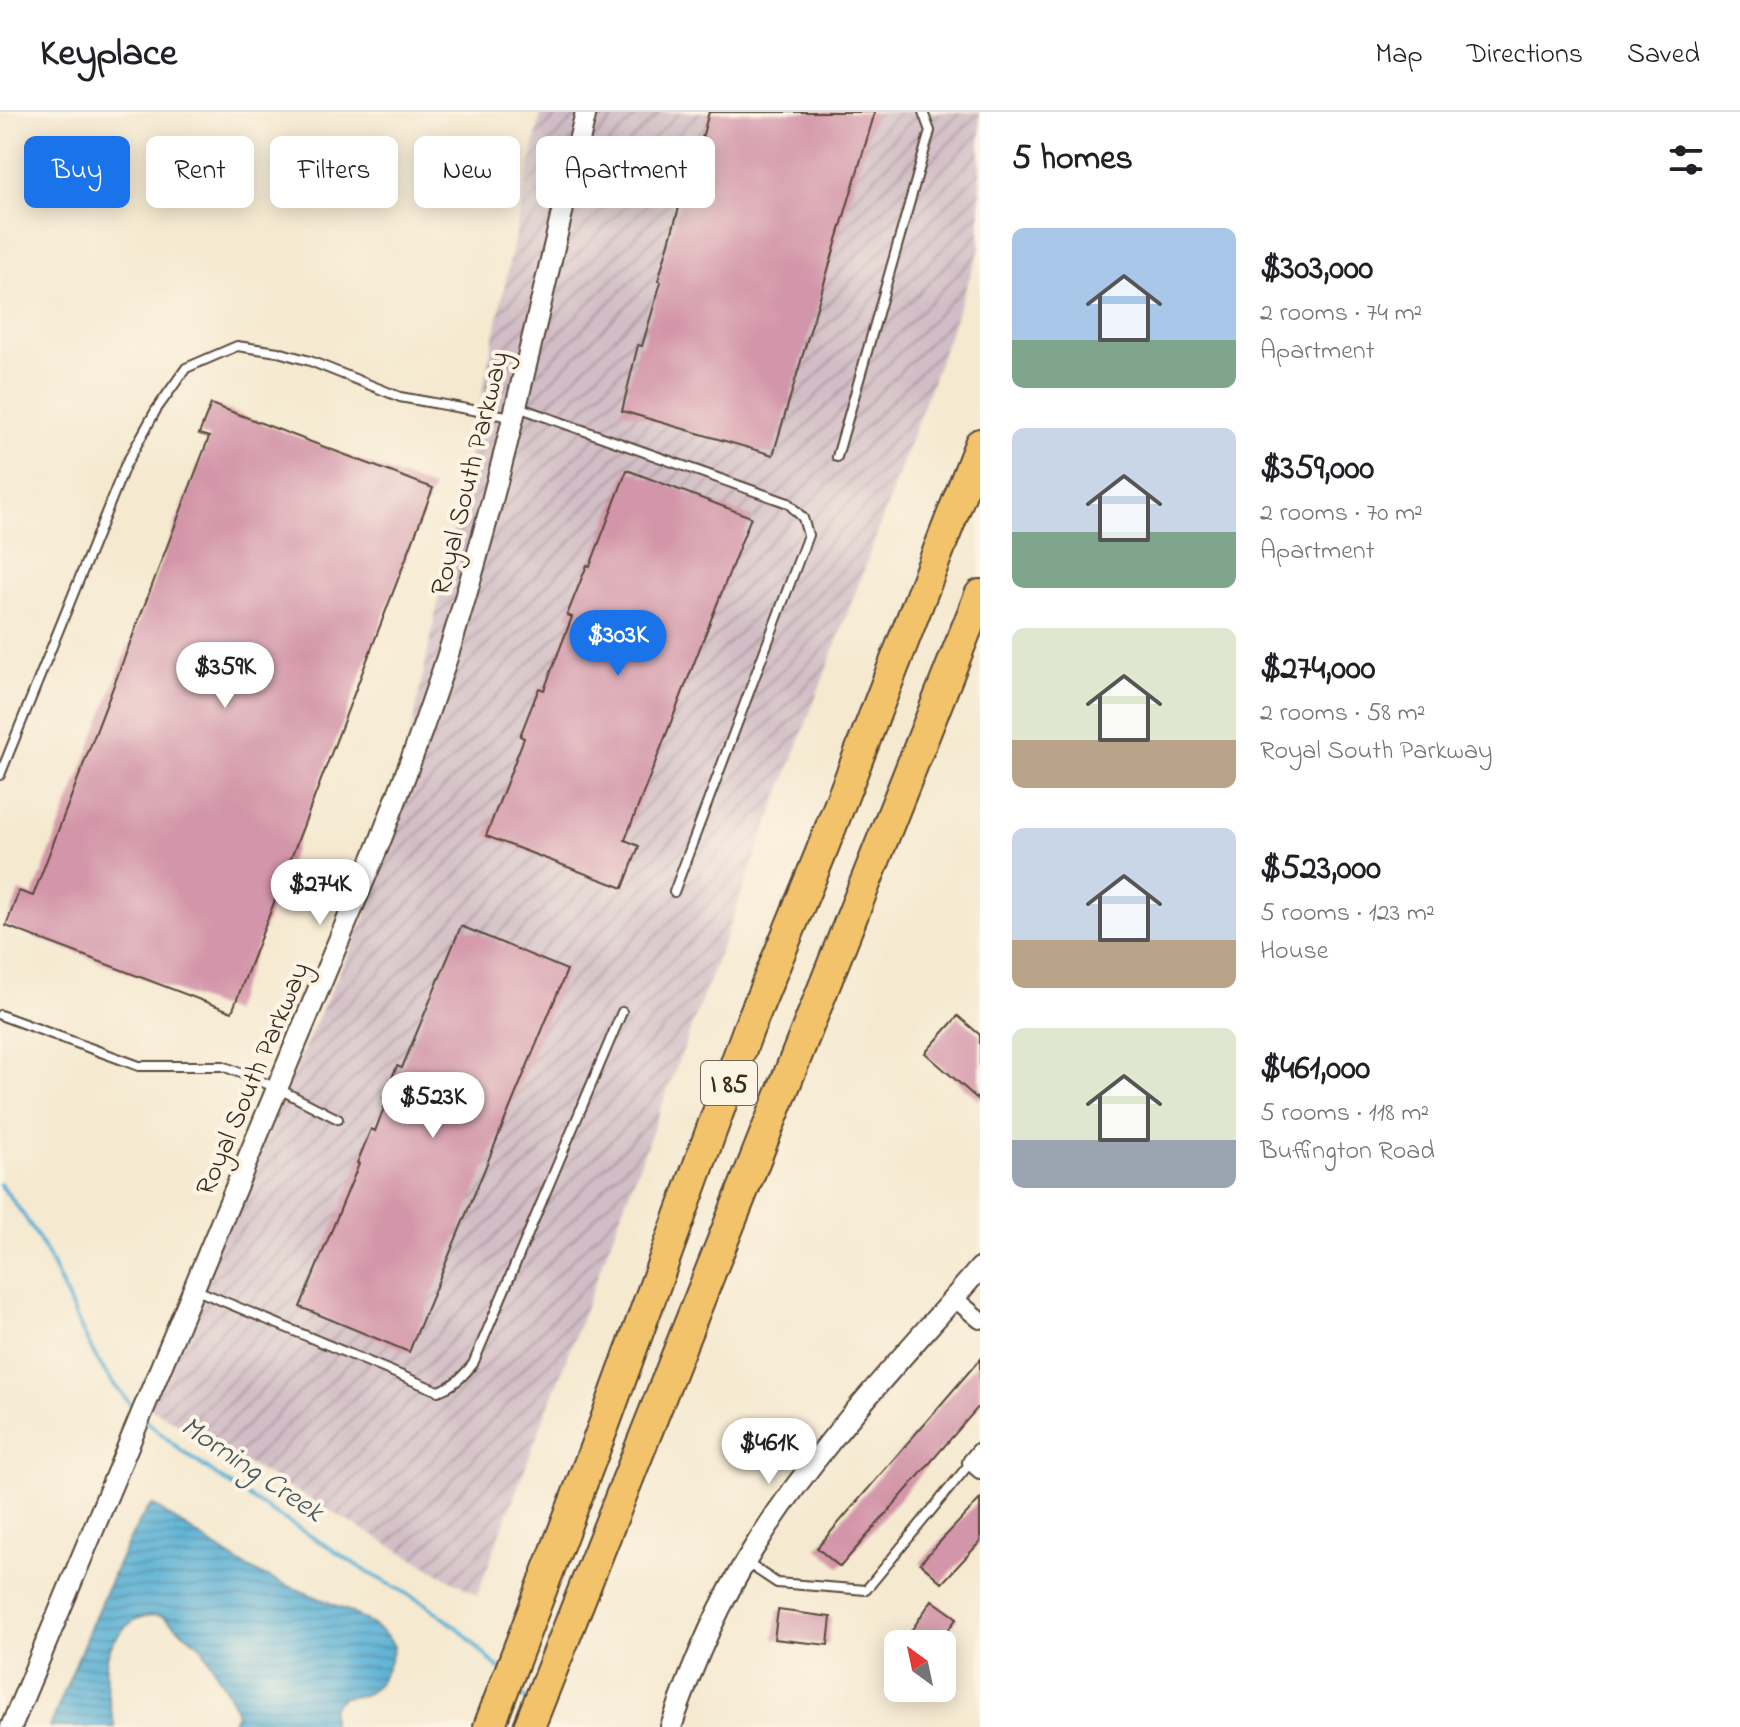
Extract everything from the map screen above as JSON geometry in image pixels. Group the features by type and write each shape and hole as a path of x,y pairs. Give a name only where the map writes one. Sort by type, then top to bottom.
{"highway":[{"name":"I 85","path":"489,1727 605,1422 748,1030 826,840 980,444"},
{"name":"I 85","path":"529,1727 980,595"}],"street":[{"name":"Royal South Parkway","path":"11,1727 379,844 419,740 478,555 586,112"},
{"path":"671,1727 690,1672 718,1610 745,1562 800,1482 980,1268"},
{"path":"954,1298 980,1320"}],"lane":[{"path":"837,457 930,131 923,112"},
{"path":"0,775 125,466 156,410 186,368 237,346 278,352 310,361 400,397 513,412 788,503 803,518 808,535 674,892"},
{"path":"193,1289 438,1391 450,1387 473,1364 622,1012"},
{"path":"0,1015 139,1066 223,1066 277,1088 338,1119"},
{"path":"745,1562 777,1583 866,1590 977,1461"}],"shaded area":[{"path":"541,112 980,114 980,249 859,583 477,1595 140,1402 378,889"}],"water":[{"path":"153,1505 245,1566 349,1612 384,1634 394,1647 379,1682 369,1692 361,1696 343,1697 332,1707 332,1727 228,1727 237,1715 234,1704 202,1647 164,1617 151,1615 137,1619 118,1635 107,1659 106,1684 115,1727 50,1727 115,1571 143,1517"}],"building":[{"path":"709,112 875,112 773,455 622,411 638,345 642,346 661,282 658,281 679,208 715,208 715,136 703,136"},
{"path":"211,404 433,488 232,1012 6,926 19,891 33,896 209,437 199,434"},
{"path":"627,470 751,517 625,840 639,846 623,888 486,836 524,738 520,736 539,688 544,690 572,617 567,615 587,565 590,566"},
{"path":"461,926 567,970 409,1352 300,1307 371,1129 375,1131 387,1100 383,1098 397,1066 402,1068"},
{"path":"958,1016 980,1035 980,1101 925,1053"},
{"path":"980,1359 980,1405 840,1567 817,1548"},
{"path":"980,1499 980,1542 942,1583 920,1563"},
{"path":"932,1600 957,1618 948,1630 912,1630"},
{"path":"778,1610 831,1617 828,1645 774,1639"}],"waterway":[{"name":"Morning Creek","path":"0,1184 43,1246 95,1355 136,1410"},
{"name":"Morning Creek","path":"145,1420 230,1485 369,1573 424,1603 459,1629 499,1669"},
{"name":"Morning Creek","path":"516,1687 528,1702"}]}
